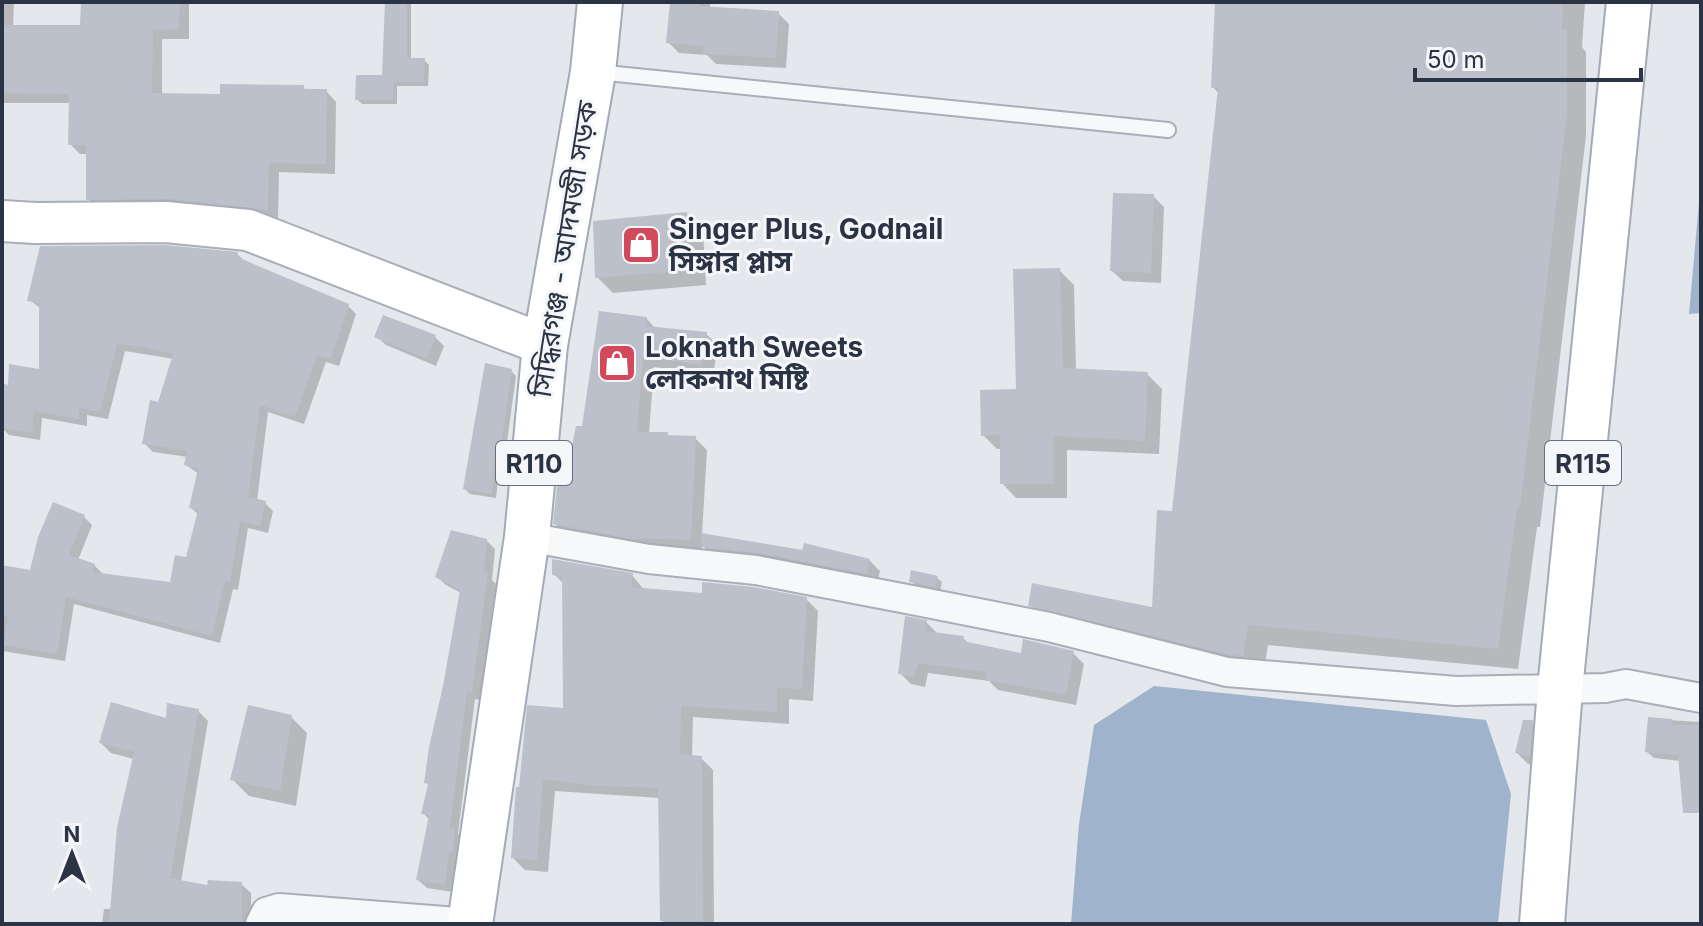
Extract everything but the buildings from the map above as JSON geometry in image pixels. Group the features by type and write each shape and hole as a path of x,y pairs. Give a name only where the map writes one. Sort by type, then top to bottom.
{"main road":[{"name":"সিদ্ধিরগঞ্জ - আদমজী সড়ক","path":"470,923 527,537 545,345 593,72 600,2"},
{"name":"R115","path":"1542,924 1560,689 1629,2"}],"street":[{"path":"2,221 166,222 248,230 545,345"},
{"path":"527,537 649,559 756,570 912,600 1049,627 1227,672 1456,691 1605,688 1626,684 1701,698"},
{"path":"260,924 266,912 279,908 470,923"}],"lane":[{"path":"593,72 1168,130"}],"water":[{"path":"1701,180 1701,313 1689,314"},
{"path":"1154,686 1486,720 1511,794 1498,924 1071,924 1079,824 1094,725"}],"place":[{"name":"Singer Plus, Godnail সিঙ্গার প্লাস","path":"641,245"},
{"name":"Loknath Sweets লোকনাথ মিষ্টি","path":"617,363"}]}
